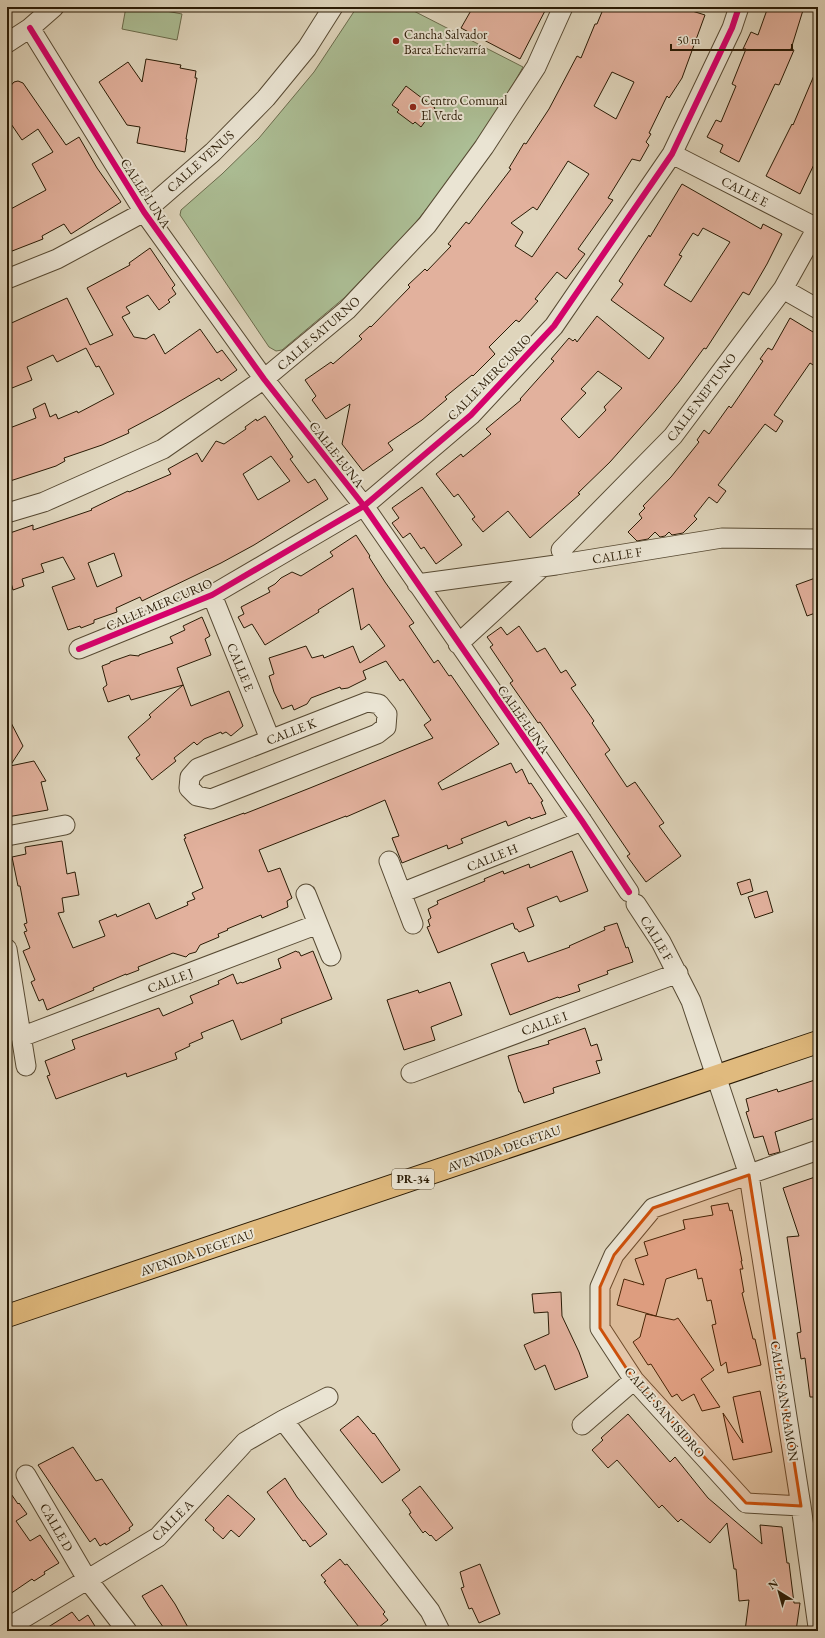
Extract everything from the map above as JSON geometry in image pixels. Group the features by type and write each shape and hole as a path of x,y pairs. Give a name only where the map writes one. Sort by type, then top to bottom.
{"main road":[{"name":"AVENIDA DEGETAU","path":"7,1316 818,1042"}],"street":[{"path":"7,43 30,28 54,7"},
{"name":"CALLE VENUS","path":"7,279 57,259 144,212 213,152 266,98 307,48 333,7"},
{"name":"CALLE SATURNO","path":"7,513 44,502 163,449 264,379 347,310 427,225 484,147 536,67 563,7"},
{"name":"CALLE MERCURIO","path":"79,649 212,595 364,506 471,415 554,326 672,154 732,28 739,7"},
{"name":"CALLE LUNA","path":"30,28 144,212 264,379 364,506 458,644 582,821 633,898"},
{"name":"CALLE E","path":"672,154 817,227"},
{"name":"CALLE NEPTUNO","path":"561,550 673,436 783,289 817,227"},
{"path":"783,289 818,309"},
{"name":"CALLE F","path":"417,584 542,567 722,538 818,539"},
{"path":"458,644 542,567"},
{"name":"CALLE E","path":"212,595 270,739"},
{"name":"CALLE K","path":"367,702 379,704 387,714 386,726 377,734 211,799 198,796 189,788 190,777 198,768 270,739 367,702"},
{"name":"CALLE H","path":"401,893 582,821"},
{"path":"7,836 65,825"},
{"path":"389,862 413,924"},
{"path":"306,894 331,956"},
{"name":"CALLE F","path":"633,898 661,942 691,1000 716,1076"},
{"name":"CALLE J","path":"21,1037 318,924"},
{"path":"7,949 26,1066"},
{"name":"CALLE I","path":"410,1073 678,973"},
{"name":"CALLE SAN RAMÓN","path":"716,1076 749,1175 801,1506 818,1627"},
{"name":"CALLE SAN ISIDRO","path":"801,1506 746,1503 634,1380 600,1328 600,1287 614,1255 653,1208 818,1150"},
{"path":"582,1425 634,1380"},
{"name":"CALLE A","path":"7,1628 158,1538 246,1442 283,1420 328,1397"},
{"path":"283,1420 430,1611 440,1631"},
{"name":"CALLE D","path":"26,1474 87,1579 127,1631"}],"highlighted area":[{"path":"749,1175 801,1506 746,1503 634,1380 600,1328 600,1287 614,1255 653,1208"}],"green space":[{"path":"126,7 145,7 182,14 177,40 122,29"},
{"path":"357,7 406,7 523,67 491,124 412,227 344,298 282,350 276,351 269,347 180,215 181,210 222,174 259,138 314,72"}],"building":[{"path":"473,7 547,7 520,59 461,28"},
{"path":"604,7 690,7 689,10 705,15 682,78 669,98 667,96 649,133 651,134 646,142 649,145 640,161 632,159 608,198 613,200 578,249 585,254 566,279 557,272 535,299 538,301 519,322 516,320 489,347 495,354 473,376 472,375 445,397 447,399 422,420 388,443 393,450 363,471 342,444 350,404 326,419 312,400 316,396 305,380 331,362 333,364 362,339 359,336 370,326 371,327 410,287 408,285 425,269 427,271 451,246 448,244 466,222 469,224 511,169 509,168 524,143 526,144 549,109 577,56 581,58 595,24 597,24","holes":["612,72 634,82 616,119 594,106","568,161 589,174 532,257 515,246 523,232 511,223 533,207 537,210"]},
{"path":"768,7 804,7 791,49 794,50 779,85 775,84 739,162 720,152 723,145 707,137 716,120 721,122 736,86 732,84 746,49 743,49 751,32 758,35"},
{"path":"146,59 181,65 180,68 196,71 195,78 197,78 185,152 137,143 140,127 127,125 99,82 128,62 142,82"},
{"path":"818,66 818,156 800,194 766,176 792,124 793,125"},
{"path":"18,81 23,83 66,145 79,137 97,168 121,202 71,234 64,224 42,236 43,239 7,253 7,211 46,190 32,164 53,152 38,129 22,140 7,118 7,90 14,82"},
{"name":"Centro Comunal El Verde","path":"406,86 435,108 421,127 415,122 413,124 397,112 399,110 392,105"},
{"path":"682,184 761,229 763,224 782,234 749,295 743,292 706,349 704,348 656,410 610,462 578,493 580,494 530,538 508,511 483,532 472,519 475,517 458,494 454,497 436,474 461,454 463,457 491,434 486,429 521,400 520,399 554,361 551,359 569,338 573,341 575,339 577,342 597,316 649,359 664,338 611,300 623,284 619,281 649,235 650,237","holes":["703,228 730,242 691,302 664,285 682,256 679,255 693,233 698,236","598,371 622,388 604,407 606,410 579,438 561,419 586,393 581,389"]},
{"path":"150,248 175,285 172,288 176,294 168,300 170,302 159,310 148,295 126,307 130,313 122,317 134,337 146,339 154,334 165,354 200,329 217,353 222,350 237,370 221,381 219,378 128,430 129,433 102,445 64,458 65,461 56,466 7,482 7,429 36,418 33,409 45,403 50,417 56,414 58,419 77,411 78,413 114,394 99,366 96,367 86,348 57,362 53,355 27,367 32,380 7,390 7,325 67,298 90,345 113,335 87,288 130,265 129,263"},
{"path":"790,318 818,335 818,368 810,363 774,415 783,421 776,432 765,424 718,485 726,491 717,503 709,497 694,516 697,519 683,533 672,535 669,532 665,536 660,537 655,532 648,539 637,541 628,532 642,518 639,514 645,508 643,506 671,477 699,442 697,440 704,430 709,434 729,406 731,408 763,361 760,359 768,348 772,350"},
{"path":"265,416 293,457 290,459 304,478 308,483 315,479 328,499 254,545 221,563 142,601 140,597 116,608 117,612 94,620 94,623 81,628 80,626 68,630 52,587 75,579 63,557 41,564 44,572 22,579 24,586 13,590 10,579 7,580 7,534 33,525 33,530 92,510 91,509 128,491 129,492 171,474 168,469 197,453 202,462 216,441 224,444 246,429 245,427 256,419 257,421","holes":["271,456 290,481 258,500 243,474","114,553 122,576 97,587 88,563"]},
{"path":"422,487 462,545 436,564 424,547 421,549 410,533 403,538 392,523 399,518 392,508"},
{"path":"356,535 385,582 414,623 409,626 434,663 438,660 449,676 451,675 499,744 438,783 442,790 511,763 516,773 522,769 529,784 531,783 543,801 541,802 546,814 531,819 530,817 508,826 506,821 461,839 463,843 448,849 447,845 402,863 392,838 399,836 385,800 346,817 259,850 268,872 280,868 292,898 287,901 288,907 262,918 261,915 227,929 228,930 218,934 219,937 200,945 196,952 189,954 186,957 173,953 138,967 139,970 93,988 94,990 47,1010 43,999 39,1001 31,982 35,980 23,951 30,948 24,932 27,931 24,924 27,923 20,886 18,886 12,857 26,854 25,847 62,841 67,874 75,872 79,895 62,898 64,912 58,913 73,948 105,936 99,921 116,914 117,917 149,903 156,919 188,905 187,902 195,899 192,893 203,888 184,839 186,838 184,835 244,814 433,738 424,725 431,720 403,679 400,681 386,661 363,671 366,679 348,688 341,689 340,687 311,698 307,704 294,710 292,705 282,709 274,692 269,676 274,674 269,658 306,646 312,658 323,655 324,658 353,646 360,663 385,646 369,624 361,630 353,588 318,610 319,612 265,645 252,624 244,628 238,617 244,614 241,607 270,592 268,588 281,578 292,572 301,576 333,556 330,552"},
{"path":"818,577 818,612 807,616 796,585"},
{"path":"202,617 210,636 205,639 211,655 177,668 191,706 229,691 243,726 231,736 226,732 222,734 221,732 204,739 197,745 194,742 174,758 176,761 152,780 136,758 140,755 128,737 151,717 149,715 183,685 131,700 129,695 108,702 103,688 107,685 102,666 130,655 139,656 173,643 170,637 185,630 183,626"},
{"path":"519,626 537,652 545,648 561,673 566,670 576,685 571,688 594,721 592,723 610,750 605,754 627,787 635,782 664,823 659,826 681,856 646,882 627,856 630,854 540,722 538,723 510,683 513,681 490,647 493,645 487,637 501,627 507,635"},
{"path":"7,715 23,746 10,766 34,761 46,781 41,782 48,810 7,817"},
{"path":"572,851 588,891 560,902 557,896 527,908 534,926 519,932 515,929 513,923 438,953 427,927 430,926 428,920 431,918 428,909 438,904 437,901 485,881 484,879 503,871 504,874 529,864 530,868"},
{"path":"750,879 753,891 741,895 737,883"},
{"path":"767,891 773,912 755,918 748,897"},
{"path":"617,923 633,962 607,971 608,974 578,985 580,991 559,998 558,997 510,1015 491,964 524,952 528,962 570,947 569,946 605,930 604,927"},
{"path":"296,951 299,952 301,956 313,951 332,999 281,1019 282,1023 241,1040 233,1020 201,1033 203,1038 189,1044 190,1046 175,1053 177,1059 127,1077 126,1073 56,1099 47,1076 50,1075 45,1061 75,1049 72,1040 159,1008 163,1016 193,1003 190,996 219,984 218,981 233,974 237,984 281,968 278,959"},
{"path":"450,982 462,1015 431,1027 435,1040 404,1050 387,1000 418,990 419,993"},
{"path":"585,1028 591,1046 597,1044 602,1060 596,1061 600,1073 553,1088 554,1093 524,1103 508,1056 549,1044 548,1041"},
{"path":"818,1079 818,1117 775,1132 780,1152 769,1155 763,1136 754,1138 746,1112 749,1111 746,1099 777,1089 778,1092"},
{"path":"818,1176 818,1397 810,1397 805,1358 801,1359 797,1333 801,1332 787,1237 799,1236 783,1188"},
{"path":"728,1203 730,1211 732,1210 742,1261 743,1269 740,1269 744,1292 742,1293 761,1365 728,1373 726,1362 721,1366 712,1325 716,1324 711,1300 707,1301 702,1278 698,1279 696,1269 666,1279 656,1316 617,1305 624,1279 644,1285 635,1259 648,1255 644,1242 685,1229 683,1220 713,1215 711,1206"},
{"path":"561,1292 562,1316 579,1352 588,1377 555,1390 545,1365 535,1370 524,1345 549,1334 548,1312 534,1313 532,1294"},
{"path":"646,1314 674,1320 678,1318 714,1370 701,1379 720,1407 702,1411 694,1394 682,1401 677,1394 672,1397 651,1364 648,1365 633,1342 640,1337"},
{"path":"760,1391 772,1452 733,1460 723,1413 743,1443 733,1397"},
{"path":"628,1414 670,1462 675,1457 708,1498 762,1544 760,1525 782,1527 787,1563 789,1563 794,1603 800,1603 796,1631 745,1631 749,1600 739,1601 736,1569 734,1569 727,1523 710,1543 681,1519 678,1522 662,1505 659,1508 617,1460 608,1468 592,1450 603,1440 601,1438"},
{"path":"358,1416 373,1434 374,1433 400,1470 382,1483 340,1430"},
{"path":"73,1447 96,1481 102,1479 133,1525 129,1528 130,1530 106,1545 105,1543 100,1546 95,1538 90,1542 38,1465"},
{"path":"285,1478 297,1497 327,1534 310,1547 305,1540 303,1541 267,1492"},
{"path":"420,1486 453,1528 436,1541 425,1531 423,1533 409,1514 411,1513 409,1509 402,1500"},
{"path":"7,1488 27,1514 16,1521 30,1541 40,1535 59,1563 44,1572 45,1574 34,1581 32,1579 7,1596"},
{"path":"228,1495 255,1519 239,1537 231,1530 223,1539 205,1520"},
{"path":"340,1559 345,1565 347,1564 385,1612 383,1614 388,1620 374,1631 362,1631 324,1582 326,1581 321,1575"},
{"path":"480,1564 500,1614 479,1623 472,1608 469,1609 461,1588 464,1587 460,1572"},
{"path":"162,1585 175,1604 190,1631 166,1631 142,1596"},
{"path":"72,1612 79,1621 88,1615 98,1631 42,1631"}],"cycle path":[{"path":"79,649 212,595 364,506 471,415 554,326 672,154 732,28 739,7"},
{"path":"30,28 144,212 264,379 364,506 582,821 629,892"}],"place":[{"name":"Cancha Salvador Barea Echevarría","path":"396,41"},
{"name":"Centro Comunal El Verde","path":"413,107"}]}
